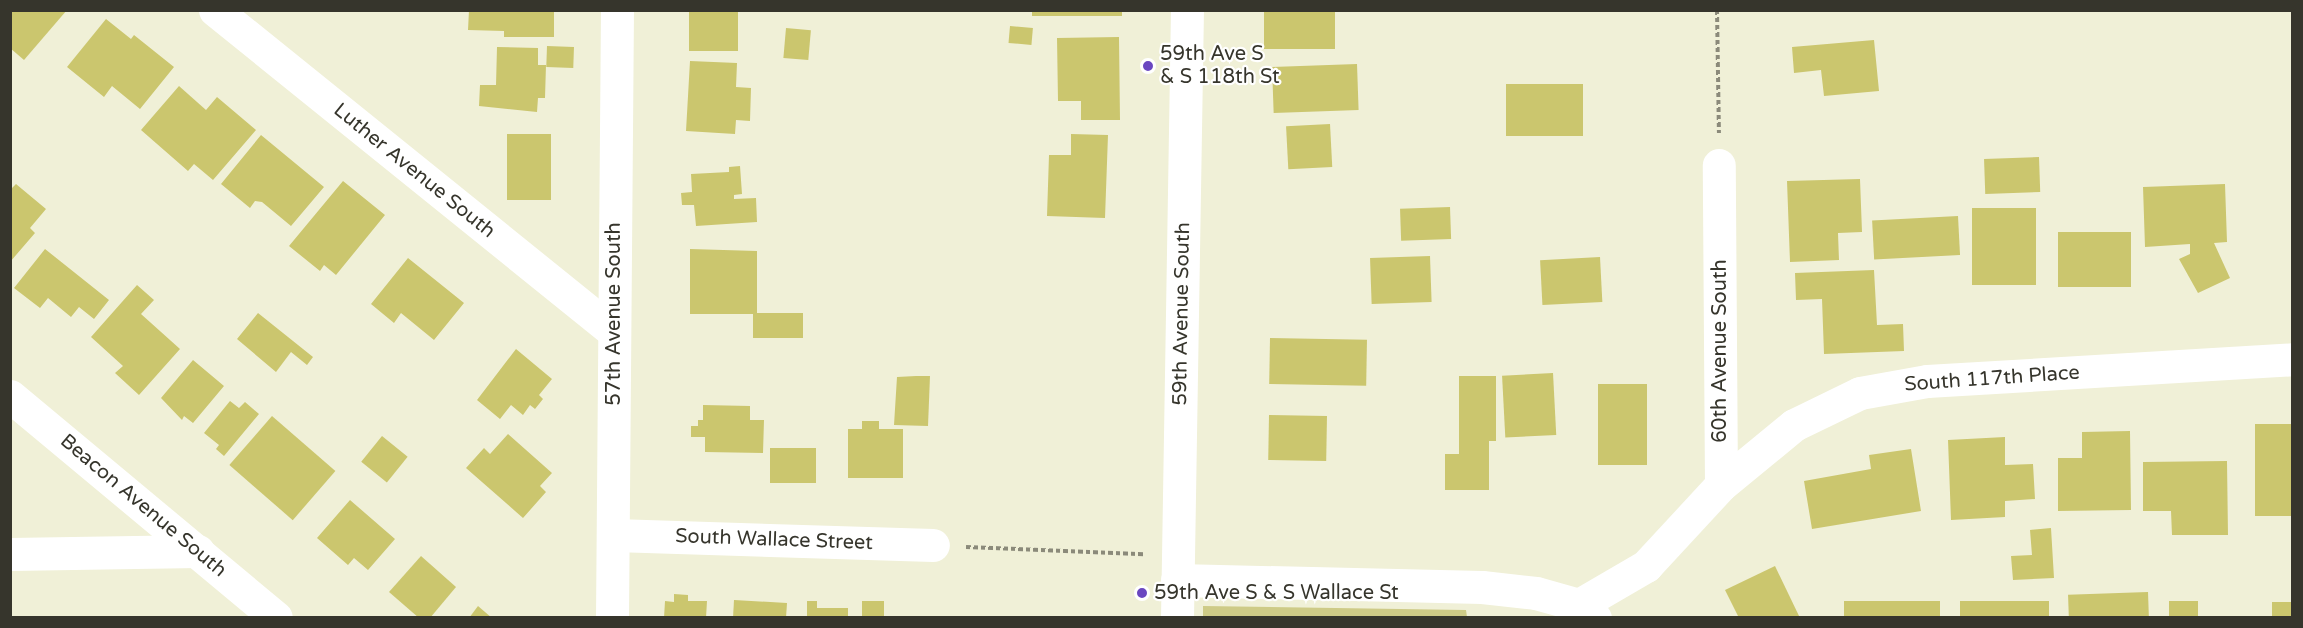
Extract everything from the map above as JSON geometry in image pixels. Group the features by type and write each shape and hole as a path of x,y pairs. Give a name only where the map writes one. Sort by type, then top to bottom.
{"street":[{"name":"Luther Avenue South","path":"215,10 613,331"},
{"name":"57th Avenue South","path":"612,618 617,10"},
{"name":"59th Avenue South","path":"1177,618 1187,10"},
{"name":"60th Avenue South","path":"1719,165 1720,485"},
{"name":"South 117th Place","path":"1720,485 1794,425 1860,393 1927,381 2292,359"},
{"name":"Beacon Avenue South","path":"10,396 276,618"},
{"path":"1177,568 1482,587 1536,593 1587,611 1646,566 1720,485"},
{"name":"South Wallace Street","path":"614,535 933,545"},
{"path":"10,554 198,551"}],"path":[{"path":"1718,10 1719,165"},
{"path":"933,545 1177,568"}],"shaded area":[{"path":"1203,606 1466,610 1467,617 1203,618"}],"building":[{"path":"10,10 67,10 24,60 10,48"},
{"path":"469,10 554,10 554,37 504,37 504,31 468,30"},
{"path":"689,10 738,10 738,51 689,51"},
{"path":"1032,10 1122,10 1122,16 1032,16"},
{"path":"1264,10 1335,10 1335,49 1264,49"},
{"path":"106,19 131,39 134,35 174,67 140,109 112,86 104,97 67,67"},
{"path":"1010,26 1033,28 1031,45 1009,43"},
{"path":"786,28 811,30 808,60 783,58"},
{"path":"1119,37 1120,120 1081,120 1081,101 1058,101 1057,38"},
{"path":"1874,40 1879,91 1824,96 1821,70 1794,73 1792,47"},
{"path":"547,46 574,47 573,68 546,67"},
{"path":"497,47 538,48 538,65 546,65 545,98 538,98 537,112 479,106 480,85 496,85"},
{"path":"690,61 737,63 736,87 751,88 750,121 736,120 735,134 686,131"},
{"path":"1357,64 1359,110 1274,113 1272,67"},
{"path":"1506,84 1583,84 1583,136 1506,136"},
{"path":"179,86 206,110 217,97 256,130 213,180 194,164 188,171 141,130"},
{"path":"1330,124 1332,167 1288,169 1286,126"},
{"path":"507,134 551,134 551,200 507,200"},
{"path":"1071,134 1108,135 1105,218 1047,216 1049,155 1071,155"},
{"path":"261,135 324,187 291,226 262,202 255,201 250,208 221,184"},
{"path":"2039,157 2040,192 1985,194 1984,159"},
{"path":"740,166 742,194 734,195 734,199 756,198 757,222 696,226 694,205 682,205 681,193 692,192 691,174 729,172 729,167"},
{"path":"1860,179 1862,232 1838,233 1839,260 1790,262 1787,181"},
{"path":"343,181 385,215 336,275 324,265 320,271 289,246"},
{"path":"16,184 46,209 30,228 35,233 10,262 10,190"},
{"path":"2225,184 2227,242 2214,243 2230,278 2198,293 2179,259 2190,254 2190,244 2145,247 2143,187"},
{"path":"1450,207 1451,239 1401,241 1400,209"},
{"path":"1972,208 2036,208 2036,285 1972,285"},
{"path":"1958,216 1960,255 1874,259 1872,221"},
{"path":"2058,232 2131,232 2131,287 2058,287"},
{"path":"45,249 109,300 94,319 79,307 71,317 48,298 40,308 14,288"},
{"path":"690,249 757,251 757,313 803,313 803,338 753,338 753,314 690,314"},
{"path":"1430,256 1432,302 1372,304 1370,258"},
{"path":"1600,257 1602,302 1542,305 1540,260"},
{"path":"408,258 464,303 434,340 401,313 394,323 371,304"},
{"path":"1874,270 1877,325 1903,324 1904,351 1824,354 1822,299 1796,300 1795,273"},
{"path":"137,285 154,300 141,314 180,349 139,395 115,373 123,366 91,337"},
{"path":"258,313 313,357 307,365 291,352 276,372 237,339"},
{"path":"1270,338 1367,340 1366,386 1269,384"},
{"path":"516,349 552,379 539,395 543,399 535,409 530,405 523,415 511,405 500,419 477,400"},
{"path":"193,360 224,386 193,423 184,416 182,420 161,398"},
{"path":"1553,373 1556,435 1505,438 1502,376"},
{"path":"930,376 928,426 894,425 897,377"},
{"path":"1459,376 1496,376 1496,441 1489,441 1489,490 1445,490 1445,454 1459,454"},
{"path":"1598,384 1647,384 1647,465 1598,465"},
{"path":"230,401 239,408 245,402 259,414 224,456 216,449 219,445 204,433"},
{"path":"703,405 750,406 750,420 764,420 763,453 705,452 705,437 691,437 691,426 698,426 698,420 703,420"},
{"path":"1269,415 1327,416 1326,461 1268,460"},
{"path":"272,416 335,471 293,520 229,465"},
{"path":"862,421 879,421 879,429 903,429 903,478 848,478 848,429 862,429"},
{"path":"2255,424 2292,424 2292,516 2255,516"},
{"path":"2130,431 2131,510 2058,511 2058,458 2082,458 2082,432"},
{"path":"508,434 552,473 540,486 546,492 523,518 466,468 484,448 490,454"},
{"path":"382,436 408,457 387,482 361,462"},
{"path":"2005,437 2005,465 2033,464 2035,499 2005,501 2005,517 1951,520 1948,440"},
{"path":"770,448 816,448 816,483 770,483"},
{"path":"1911,449 1921,511 1812,529 1804,481 1871,469 1869,455"},
{"path":"2227,461 2228,535 2172,535 2171,511 2143,511 2143,462"},
{"path":"350,500 395,539 368,570 354,558 348,565 317,538"},
{"path":"2051,528 2054,578 2013,580 2011,556 2032,555 2030,530"},
{"path":"421,556 456,587 430,618 419,618 389,592"},
{"path":"1775,566 1800,618 1739,618 1725,590"},
{"path":"2148,592 2149,618 2069,618 2068,595"},
{"path":"674,594 688,595 688,601 707,601 706,618 664,618 665,601 674,602"},
{"path":"734,600 787,603 786,618 733,618"},
{"path":"807,601 817,601 817,608 848,608 848,618 807,618"},
{"path":"862,601 884,601 884,618 862,618"},
{"path":"1844,601 1940,601 1940,618 1844,618"},
{"path":"1960,601 2049,601 2049,618 1960,618"},
{"path":"2169,601 2198,601 2198,618 2169,618"},
{"path":"2272,602 2292,602 2292,618 2272,618"},
{"path":"478,606 492,618 469,618"}],"place":[{"name":"59th Ave S & S 118th St","path":"1148,66"},
{"name":"59th Ave S & S Wallace St","path":"1142,593"}]}
